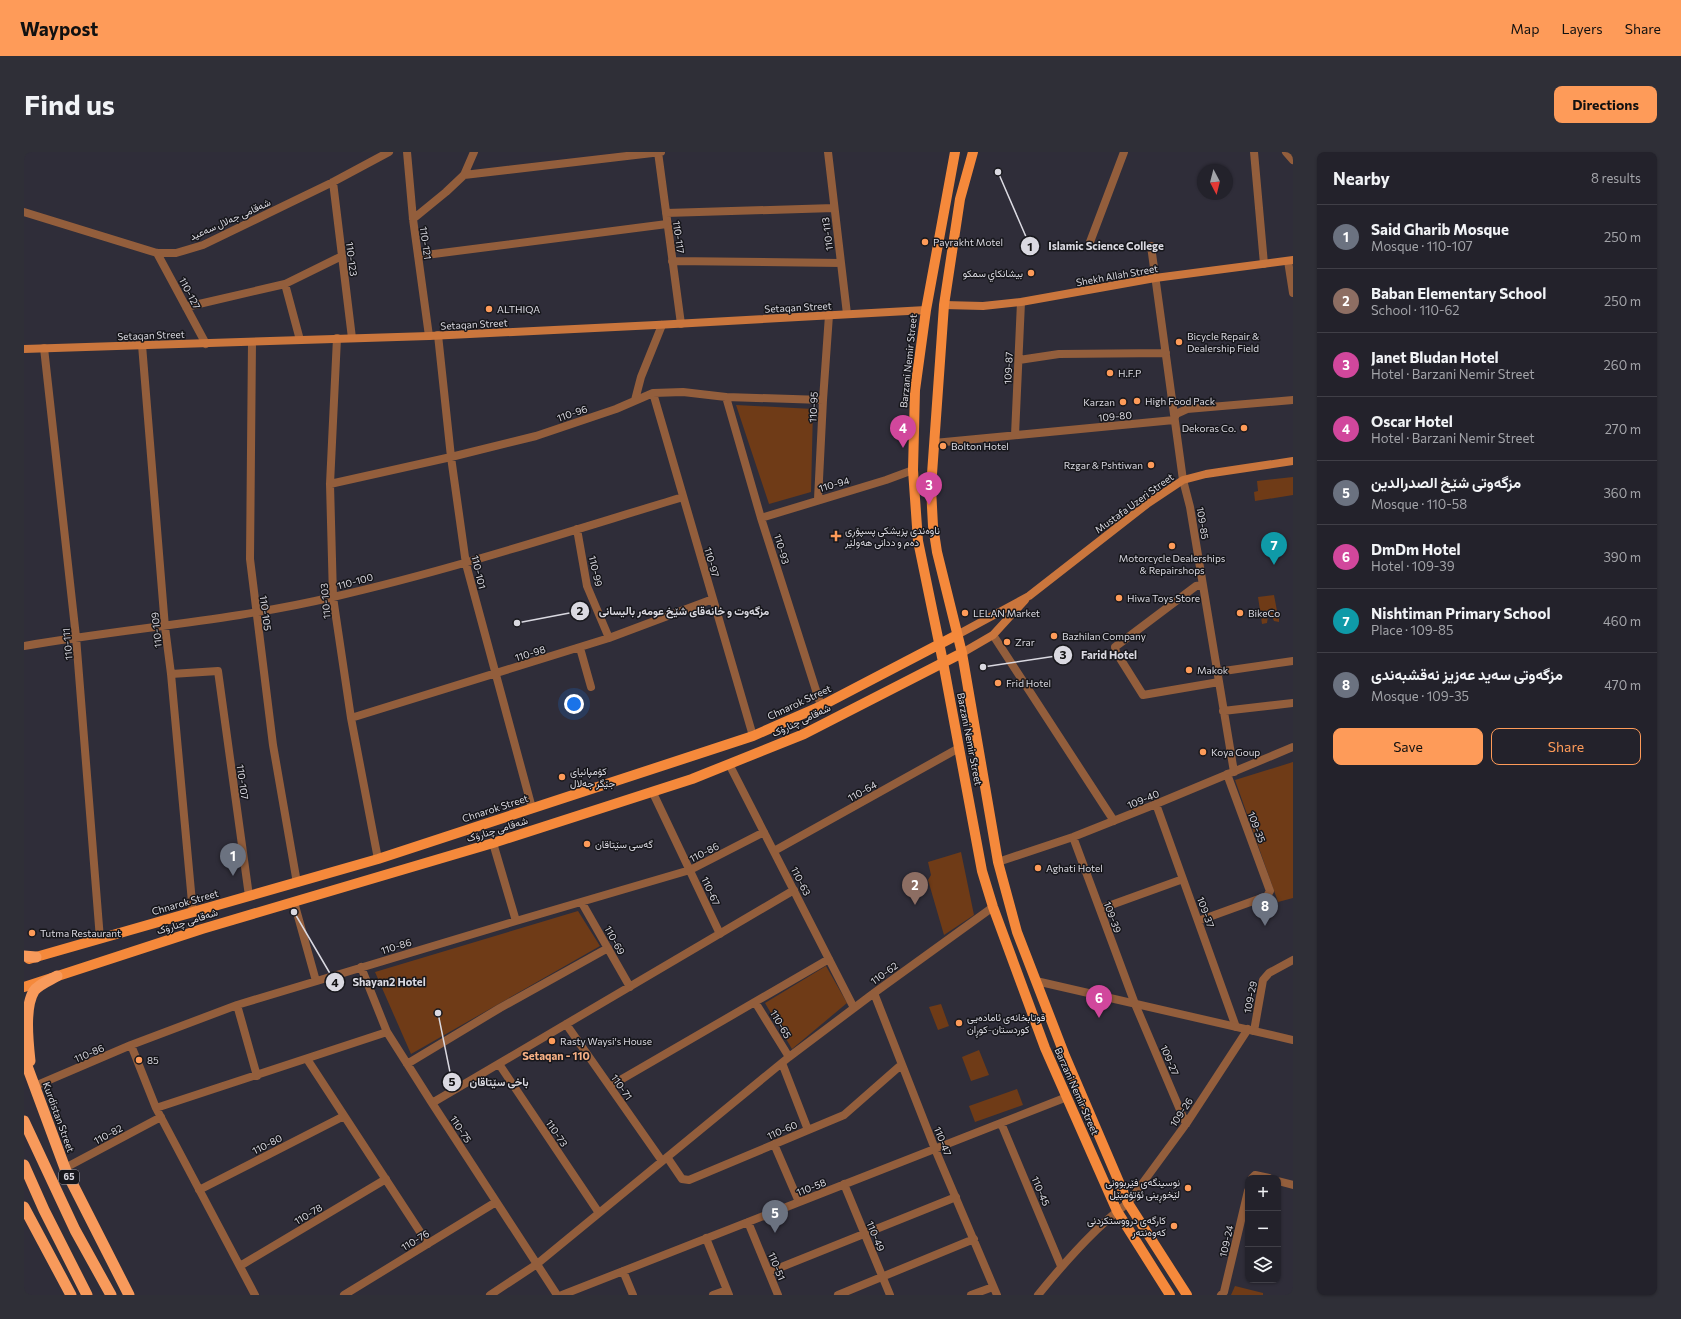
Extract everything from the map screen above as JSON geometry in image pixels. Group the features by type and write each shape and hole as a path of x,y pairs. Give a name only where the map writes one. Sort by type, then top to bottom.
{"highway":[{"path":"24,956 36,957"},
{"path":"34,1083 26,1024 28,1004 34,990 57,976"},
{"name":"Kurdistan Street","path":"24,1053 65,1168 129,1295"},
{"name":"65","path":"24,1121 75,1230 111,1295"},
{"path":"24,1166 44,1210 87,1295"},
{"path":"24,1207 71,1295"}],"main road":[{"name":"Barzani Nemir Street","path":"955,152 926,310 915,390 912,470 918,541 943,662 982,871 993,907 1045,1048 1117,1212 1170,1295"},
{"name":"Barzani Nemir Street","path":"973,152 960,199 944,305 931,488 933,526 937,552 962,653 998,862 1018,932 1065,1056 1128,1203 1187,1295"},
{"name":"Shekh Allah Street","path":"944,305 983,306 1021,302 1155,278 1291,260"},
{"name":"Setaqan Street","path":"24,349 429,336 926,310"},
{"name":"Mustafa Uzeri Street","path":"1029,596 1153,500 1183,480 1206,474 1293,462"},
{"path":"957,635 1029,596"},
{"path":"962,653 993,635 1029,596"},
{"name":"Chnarok Street","path":"24,961 378,859 753,736 820,706 939,646 957,635"},
{"name":"شەقامی چنارۆک","path":"24,987 202,929 493,843 653,793 804,734 962,653"}],"street":[{"name":"شەقامی جەلال سەعید","path":"24,212 157,253 176,253 203,244 333,182 389,152"},
{"name":"110-121","path":"407,152 413,219 429,336"},
{"path":"413,219 464,175 474,152"},
{"name":"110-117","path":"658,152 681,324"},
{"path":"464,175 661,152"},
{"name":"110-113","path":"828,152 847,314"},
{"path":"1090,242 1124,152"},
{"path":"1254,152 1264,264"},
{"path":"1286,152 1293,160"},
{"name":"110-123","path":"333,182 352,338"},
{"path":"666,213 834,208"},
{"path":"418,256 667,224"},
{"name":"109-85","path":"1151,246 1174,420 1183,480 1190,507 1219,682 1230,773"},
{"name":"110-127","path":"157,253 206,344"},
{"path":"186,307 285,284 342,256"},
{"path":"1291,260 1293,293"},
{"path":"672,261 841,263"},
{"path":"285,284 300,340"},
{"name":"109-87","path":"1014,435 1021,302"},
{"name":"110-95","path":"818,500 829,315"},
{"path":"635,400 641,376 662,325"},
{"name":"110-101","path":"438,335 451,457 466,563 532,808"},
{"name":"110-103","path":"337,338 330,484 333,597 351,718 378,859"},
{"name":"110-105","path":"252,342 250,558 273,746 297,883"},
{"name":"110-109","path":"142,345 165,627 171,674 193,913"},
{"name":"110-111","path":"44,348 76,637 100,939"},
{"path":"1019,360 1059,354 1166,353"},
{"name":"110-96","path":"330,484 536,436 616,409 653,393 683,392 726,397 823,400"},
{"name":"110-97","path":"653,393 753,736"},
{"name":"110-93","path":"726,397 761,518 820,706"},
{"path":"1174,420 1176,414 1187,409 1293,400"},
{"name":"109-80","path":"934,443 1174,420"},
{"name":"110-94","path":"761,518 886,480 912,470"},
{"name":"110-100","path":"24,646 76,637 165,627 256,613 333,597 466,563 683,497"},
{"name":"110-99","path":"577,529 587,586 609,638"},
{"path":"1202,586 1196,586 1114,647 1143,694 1219,682"},
{"name":"110-98","path":"351,718 580,648 713,599"},
{"path":"993,635 1114,821"},
{"path":"580,648 591,687"},
{"path":"1217,672 1293,661"},
{"name":"110-107","path":"171,674 218,671 249,896"},
{"path":"1223,711 1293,703"},
{"name":"109-40","path":"998,862 1073,837 1293,747"},
{"name":"110-64","path":"774,851 959,748"},
{"name":"110-63","path":"729,764 854,1008"},
{"name":"109-35","path":"1198,920 1266,896 1270,891 1230,773"},
{"name":"110-67","path":"653,793 720,934"},
{"name":"109-37","path":"1156,804 1236,1027"},
{"name":"110-86","path":"34,1083 237,1006 361,967 690,870 764,832"},
{"name":"109-39","path":"1073,837 1135,1004"},
{"path":"493,843 516,921"},
{"path":"1100,909 1183,879"},
{"path":"432,1103 794,890"},
{"path":"294,902 316,981"},
{"name":"110-69","path":"582,902 630,987"},
{"name":"110-62","path":"490,1295 537,1264 789,1057 874,993 993,907"},
{"path":"407,1064 500,1008 608,948"},
{"path":"610,1086 829,959"},
{"name":"109-29","path":"1251,1030 1263,980 1269,973 1293,960"},
{"name":"110-75","path":"361,967 387,1032 557,1295"},
{"path":"1036,981 1293,1040"},
{"name":"110-47","path":"874,993 935,1149 995,1291"},
{"name":"110-65","path":"755,1002 789,1057"},
{"name":"109-27","path":"1135,1004 1186,1124"},
{"path":"237,1006 257,1076"},
{"name":"110-71","path":"566,1024 665,1159"},
{"name":"109-26","path":"1038,1295 1061,1266 1128,1203 1186,1124 1251,1030"},
{"path":"156,1108 387,1032"},
{"path":"131,1045 156,1108 255,1295"},
{"path":"307,1059 428,1244"},
{"path":"782,1063 808,1130"},
{"name":"110-73","path":"499,1064 599,1213"},
{"name":"110-60","path":"665,1159 680,1177 687,1181 844,1115 901,1065"},
{"name":"110-58","path":"562,1295 1067,1097"},
{"name":"110-80","path":"199,1190 344,1116"},
{"name":"110-82","path":"65,1168 161,1117"},
{"name":"110-45","path":"1001,1123 1061,1266"},
{"path":"774,1144 800,1202"},
{"name":"110-78","path":"240,1266 386,1179"},
{"path":"1281,1181 1293,1185"},
{"name":"110-49","path":"844,1184 890,1295"},
{"path":"769,1272 865,1235 956,1197"},
{"name":"110-76","path":"344,1295 496,1202"},
{"name":"109-24","path":"1220,1295 1224,1292 1245,1204"},
{"name":"110-51","path":"748,1222 778,1295"},
{"path":"706,1238 728,1292 713,1295"},
{"path":"838,1295 974,1240"},
{"path":"623,1271 633,1295"},
{"path":"971,1295 995,1291"}],"shaded area":[{"path":"736,405 813,409 811,492 769,504"},
{"path":"1293,477 1293,495 1255,501 1254,492 1258,491 1257,481"},
{"path":"1274,595 1277,611 1279,611 1279,622 1274,621 1272,616 1268,616 1267,623 1262,624 1258,597"},
{"path":"1293,762 1293,898 1278,902 1235,780"},
{"path":"961,852 974,915 944,935 928,880 931,875 928,862"},
{"path":"578,911 600,946 411,1054 375,972"},
{"path":"826,966 847,1003 792,1049 765,1003"},
{"path":"941,1004 949,1026 938,1030 929,1007"},
{"path":"979,1050 989,1075 971,1081 962,1057"},
{"path":"1017,1089 1023,1105 975,1122 969,1106"},
{"path":"1235,1286 1263,1293 1263,1295 1231,1295"}],"place":[{"name":"Islamic Science College","path":"998,172"},
{"name":"Payrakht Motel","path":"925,242"},
{"name":"بيشانكاي سمكو","path":"1031,273"},
{"name":"ALTHIQA","path":"489,309"},
{"name":"Bicycle Repair & Dealership Field","path":"1179,342"},
{"name":"H.F.P","path":"1110,373"},
{"name":"High Food Pack","path":"1137,401"},
{"name":"Karzan","path":"1123,402"},
{"name":"Dekoras Co.","path":"1244,428"},
{"name":"Bolton Hotel","path":"943,446"},
{"name":"Oscar Hotel","path":"903,448"},
{"name":"Rzgar & Pshtiwan","path":"1151,465"},
{"name":"Janet Bludan Hotel","path":"929,505"},
{"name":"ناوەندی پزیشکی پسپۆڕی دەم و ددانی هەولێر","path":"836,536"},
{"name":"Motorcycle Dealerships & Repairshops","path":"1172,546"},
{"name":"Nishtiman Primary School","path":"1274,565"},
{"name":"Hiwa Toys Store","path":"1119,598"},
{"name":"LELAN Market","path":"965,613"},
{"name":"BikeCo","path":"1240,613"},
{"name":"مزگەوت و خانەقای شێخ عومەر بالیسانی","path":"517,623"},
{"name":"Bazhilan Company","path":"1054,636"},
{"name":"Zrar","path":"1007,642"},
{"name":"Farid Hotel","path":"983,667"},
{"name":"Makok","path":"1189,670"},
{"name":"Frid Hotel","path":"998,683"},
{"name":"Koya Goup","path":"1203,752"},
{"name":"کۆمپانیای جێگر جەلال","path":"562,777"},
{"name":"گەسی سێتاقان","path":"587,844"},
{"name":"Aghati Hotel","path":"1038,868"},
{"name":"Said Gharib Mosque","path":"233,876"},
{"name":"Baban Elementary School","path":"915,905"},
{"name":"Shayan2 Hotel","path":"294,912"},
{"name":"مزگەوتی سەید عەزیز نەقشبەندی","path":"1265,926"},
{"name":"Tutma Restaurant","path":"32,933"},
{"name":"باخی سێتاقان","path":"438,1013"},
{"name":"DmDm Hotel","path":"1099,1018"},
{"name":"قوتابخانەی ئامادەیی کوردستان-کوڕان","path":"959,1023"},
{"name":"Rasty Waysi's House","path":"552,1041"},
{"name":"85","path":"139,1060"},
{"name":"نوسینگەی فێربوونی لێخوڕینی ئۆتۆمبێل","path":"1188,1188"},
{"name":"کارگەی درووستکردنی کەوەنتەر","path":"1174,1226"},
{"name":"مزگەوتی شێخ الصدرالدين","path":"775,1233"}],"district":[{"name":"Setaqan - 110","path":"556,1056"}]}
